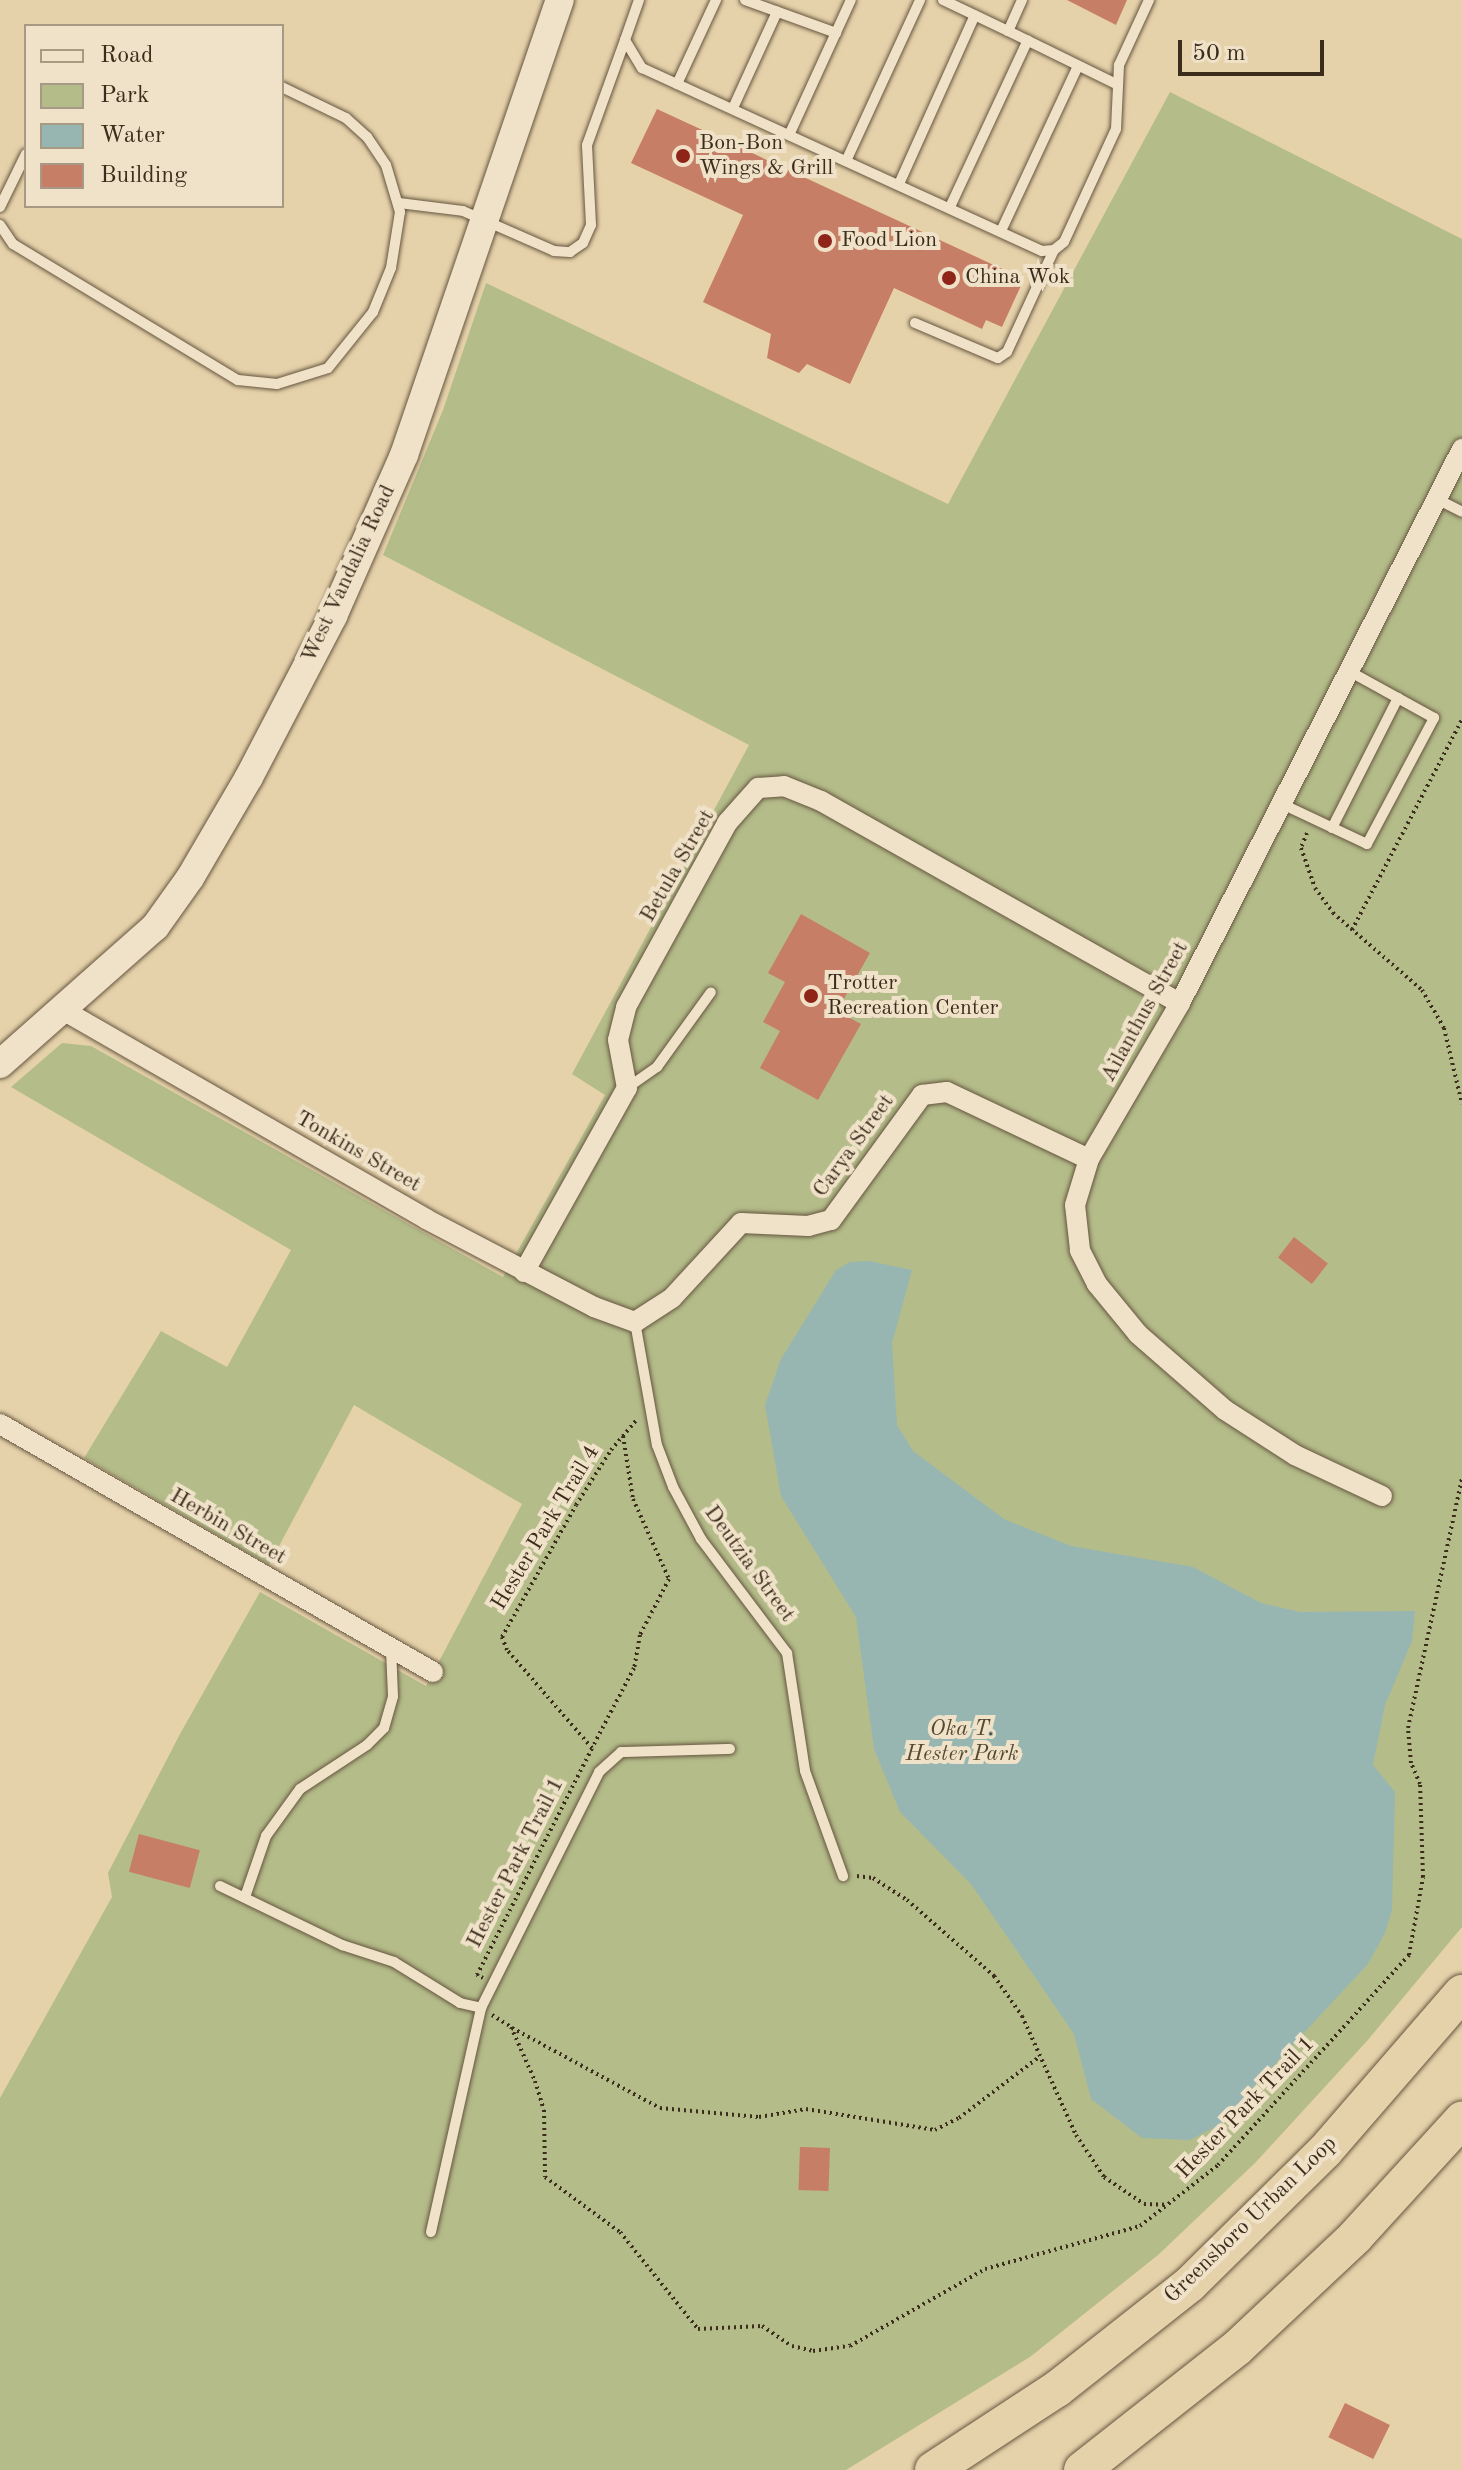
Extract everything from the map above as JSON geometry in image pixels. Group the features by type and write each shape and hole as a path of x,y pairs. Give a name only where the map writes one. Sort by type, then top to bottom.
{"highway":[{"name":"Greensboro Urban Loop","path":"933,2470 1057,2389 1190,2284 1325,2151 1462,1993"},
{"path":"1082,2470 1237,2348 1355,2237 1462,2120"}],"street":[{"name":"West Vandalia Road","path":"0,1064 155,927 249,777 333,616 404,455 560,0"},
{"name":"Ailanthus Street","path":"1382,1496 1295,1455 1225,1410 1117,1312 1080,1250 1075,1205 1089,1159 1180,1003 1462,449"},
{"name":"Betula Street","path":"627,1088 618,1040 626,1007 727,823 758,788 784,786 821,801 1180,1003"},
{"name":"Tonkins Street","path":"63,1010 524,1272 635,1322"},
{"path":"524,1272 627,1088"},
{"name":"Carya Street","path":"635,1322 672,1298 741,1223 808,1226 831,1220 922,1095 947,1092 1089,1159"},
{"name":"Herbin Street","path":"0,1424 433,1672"}],"lane":[{"path":"399,203 449,207 554,251 570,252 583,243 591,225 587,145 639,0"},
{"path":"677,84 716,0"},
{"path":"745,0 836,33"},
{"path":"790,133 851,0"},
{"path":"847,159 920,0"},
{"path":"943,0 1116,84"},
{"path":"1008,31 1022,0"},
{"path":"915,323 998,358 1007,352 1054,250 1064,242 1116,129 1116,84 1149,0"},
{"path":"733,108 777,12"},
{"path":"899,184 975,15"},
{"path":"625,40 642,68 847,159 1042,251 1054,250"},
{"path":"950,207 1028,40"},
{"path":"1001,231 1078,66"},
{"path":"0,225 13,244 238,380 277,384 328,368 373,312 391,268 399,203 386,165 367,137 346,118 284,88"},
{"path":"0,207 24,158"},
{"path":"1437,499 1462,512"},
{"path":"1282,804 1367,844 1434,718 1349,671"},
{"path":"1332,828 1398,698"},
{"path":"627,1088 657,1067 711,992"},
{"name":"Deutzia Street","path":"635,1322 649,1403 673,1487 701,1539 787,1653 805,1771 843,1876"},
{"path":"245,1897 266,1836 300,1789 367,1745 384,1728 393,1696 391,1648"},
{"path":"431,2232 481,2008 608,1759 635,1750 730,1749"},
{"path":"220,1886 342,1945 394,1962 460,2003 481,2008"}],"path":[{"path":"1352,930 1462,720"},
{"path":"1307,833 1301,848 1315,888 1352,930 1422,990 1444,1028 1462,1104"},
{"name":"Hester Park Trail 4","path":"623,1436 633,1499 669,1579 640,1635 634,1668 592,1748 507,1650 502,1637 576,1505 623,1436 649,1403"},
{"name":"Hester Park Trail 1","path":"511,2027 544,2110 545,2177 620,2232 698,2329 762,2326 792,2346 813,2351 850,2346 985,2269 1140,2226 1171,2205 1218,2165 1409,1955 1423,1877 1420,1784 1411,1763 1408,1728 1462,1479"},
{"name":"Hester Park Trail 1","path":"493,1983 477,1975 592,1748"},
{"path":"843,1876 873,1878 949,1932 994,1976 1022,2016 1076,2135 1104,2177 1144,2204 1171,2205"},
{"path":"481,2008 660,2108 759,2117 806,2109 935,2130 959,2118 1039,2057"}],"green space":[{"name":"Oka T. Hester Park","path":"1170,92 1462,239 1462,1927 1367,2041 1255,2163 1158,2255 1030,2357 846,2470 0,2470 0,2098 112,1897 108,1873 180,1734 260,1592 426,1686 522,1504 354,1405 269,1565 84,1458 161,1331 227,1367 291,1250 11,1087 62,1043 91,1046 503,1277 605,1095 572,1074 749,745 383,555 443,410 486,283 948,504"}],"water":[{"path":"869,1261 912,1270 892,1343 897,1425 913,1451 1004,1519 1071,1546 1193,1567 1261,1603 1300,1612 1415,1611 1412,1641 1385,1705 1373,1765 1395,1792 1392,1910 1385,1933 1368,1964 1217,2126 1190,2140 1142,2138 1091,2099 1074,2034 971,1884 900,1812 874,1749 856,1617 781,1496 765,1405 781,1359 836,1270 850,1262"}],"building":[{"path":"1067,0 1127,0 1116,25"},
{"path":"657,109 1024,279 1002,327 986,320 982,329 894,288 850,384 807,364 799,373 767,358 771,334 703,302 743,215 631,163"},
{"name":"Trotter Recreation Center","path":"801,914 870,953 837,1011 861,1024 818,1100 760,1068 780,1031 763,1022 785,982 768,973"},
{"path":"1294,1237 1328,1263 1312,1284 1278,1257"},
{"path":"139,1834 200,1850 190,1888 129,1872"},
{"path":"800,2147 830,2148 828,2191 798,2190"},
{"path":"1345,2403 1390,2425 1373,2459 1328,2437"}],"place":[{"name":"Bon-Bon Wings & Grill","path":"683,156"},
{"name":"Food Lion","path":"825,241"},
{"name":"China Wok","path":"949,278"},
{"name":"Trotter Recreation Center","path":"811,996"}]}
